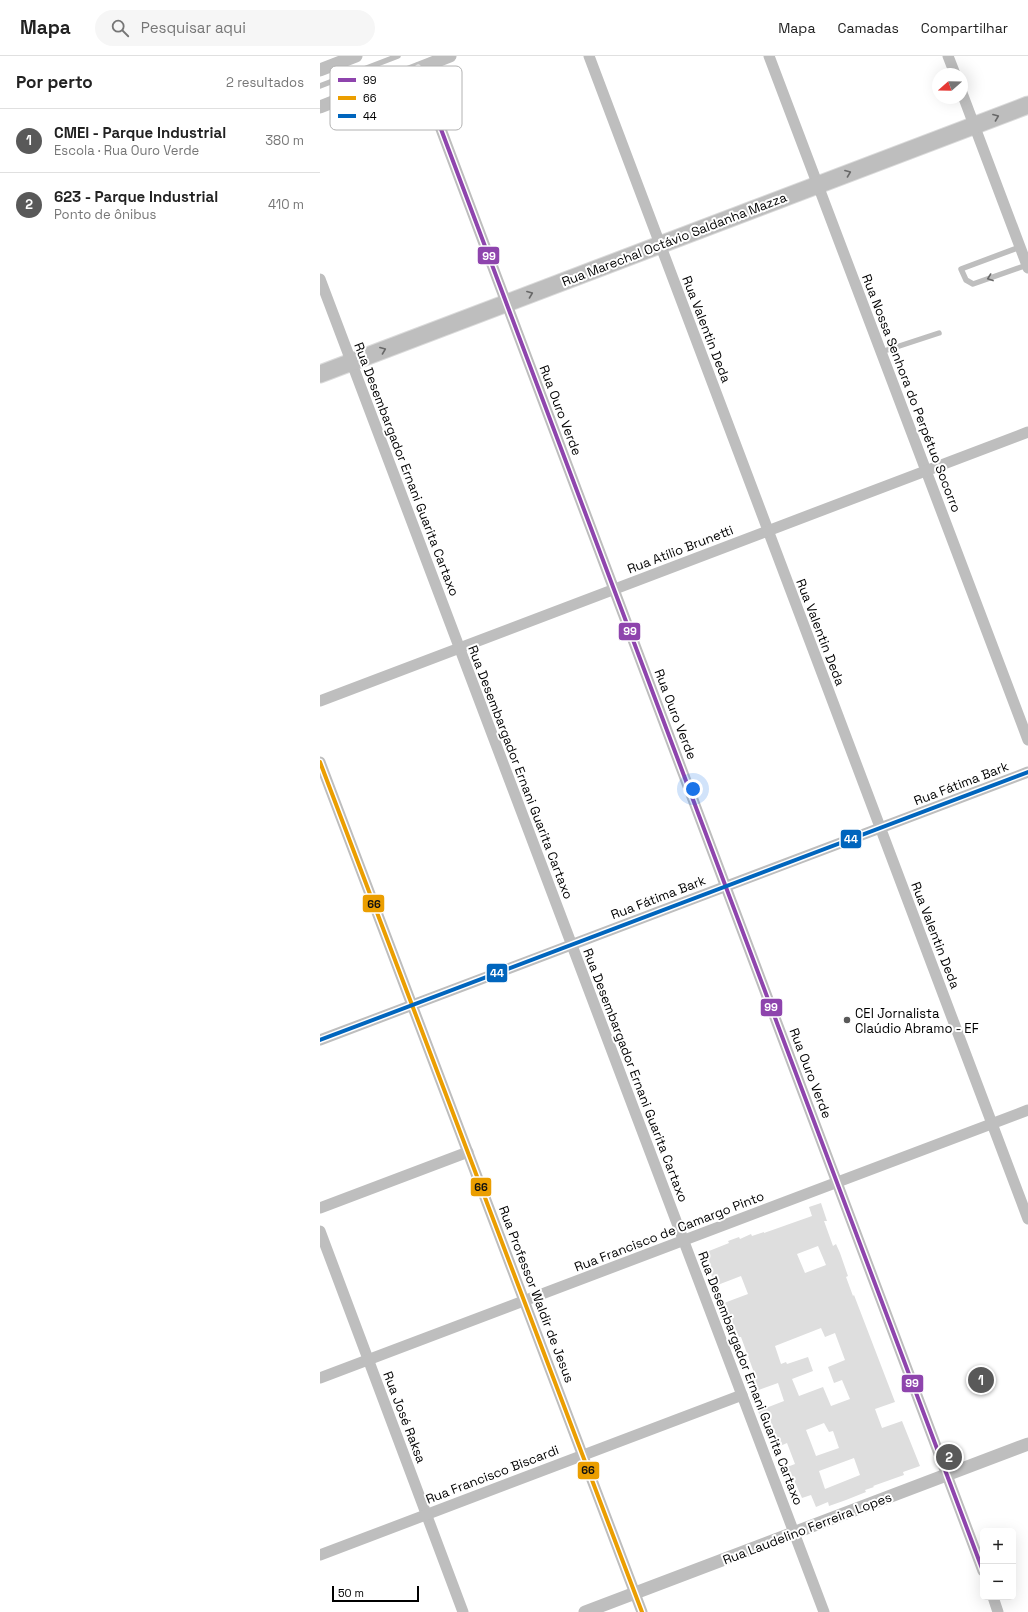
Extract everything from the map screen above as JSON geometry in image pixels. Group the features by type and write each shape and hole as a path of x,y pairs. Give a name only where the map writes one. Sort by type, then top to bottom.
{"main road":[{"name":"Rua Marechal Octávio Saldanha Mazza","path":"320,374 1028,105"}],"street":[{"path":"330,66 356,56"},
{"path":"423,66 450,56"},
{"name":"Rua Valentin Deda","path":"589,56 1028,1219"},
{"name":"Rua Nossa Senhora do Perpétuo Socorro","path":"769,56 1028,740"},
{"path":"948,56 953,68"},
{"path":"320,70 330,66"},
{"path":"320,107 330,103"},
{"path":"966,104 1027,267"},
{"name":"Rua Ouro Verde","path":"441,130 980,1564"},
{"name":"Rua Desembargador Ernani Guarita Cartaxo","path":"320,279 824,1612"},
{"name":"Rua Atílio Brunetti","path":"320,701 1028,432"},
{"name":"Rua Professor Waldir de Jesus","path":"320,762 642,1612"},
{"name":"Rua Fátima Bark","path":"320,1040 1028,772"},
{"name":"Rua Francisco de Camargo Pinto","path":"320,1378 1028,1110"},
{"path":"320,1208 468,1152"},
{"name":"Rua José Raksa","path":"320,1231 463,1612"},
{"name":"Rua Francisco Biscardi","path":"320,1554 742,1395"},
{"name":"Rua Laudelino Ferreira Lopes","path":"585,1612 1028,1444"},
{"path":"994,1600 998,1612"}],"lane":[{"path":"372,66 398,56"},
{"path":"320,86 330,82"},
{"path":"1020,246 961,268 966,280 973,284 1027,267"},
{"path":"882,352 939,333"}],"building":[{"path":"821,1203 827,1221 824,1221 833,1246 836,1244 840,1253 848,1276 846,1277 853,1296 854,1295 895,1402 875,1409 882,1428 902,1421 920,1466 903,1472 904,1475 873,1486 874,1487 865,1490 866,1492 846,1500 829,1506 828,1502 816,1507 811,1495 802,1498 794,1480 787,1482 782,1469 795,1464 787,1443 778,1447 768,1423 763,1425 758,1411 784,1401 778,1383 756,1391 752,1379 756,1378 741,1337 739,1337 724,1303 748,1294 741,1276 715,1286 704,1253 729,1243 728,1241 739,1237 740,1239 751,1234 752,1236 764,1233 812,1216 809,1207","holes":["818,1246 826,1265 805,1273 797,1254","821,1328 825,1337 835,1333 845,1360 828,1367 834,1383 842,1380 850,1399 831,1406 823,1387 799,1396 792,1379 813,1371 808,1357 787,1364 786,1362 781,1364 775,1346","824,1423 829,1432 833,1431 839,1448 816,1456 806,1430","854,1458 860,1475 825,1489 819,1471"]}],"transit line":[{"name":"99","path":"441,130 980,1564"},
{"name":"66","path":"320,762 642,1612"},
{"name":"44","path":"320,1040 1028,772"}],"place":[{"name":"CEI Jornalista Claúdio Abramo - EF","path":"847,1020"},
{"name":"CMEI - Parque Industrial","path":"981,1380"},
{"name":"623 - Parque Industrial","path":"949,1457"}]}
